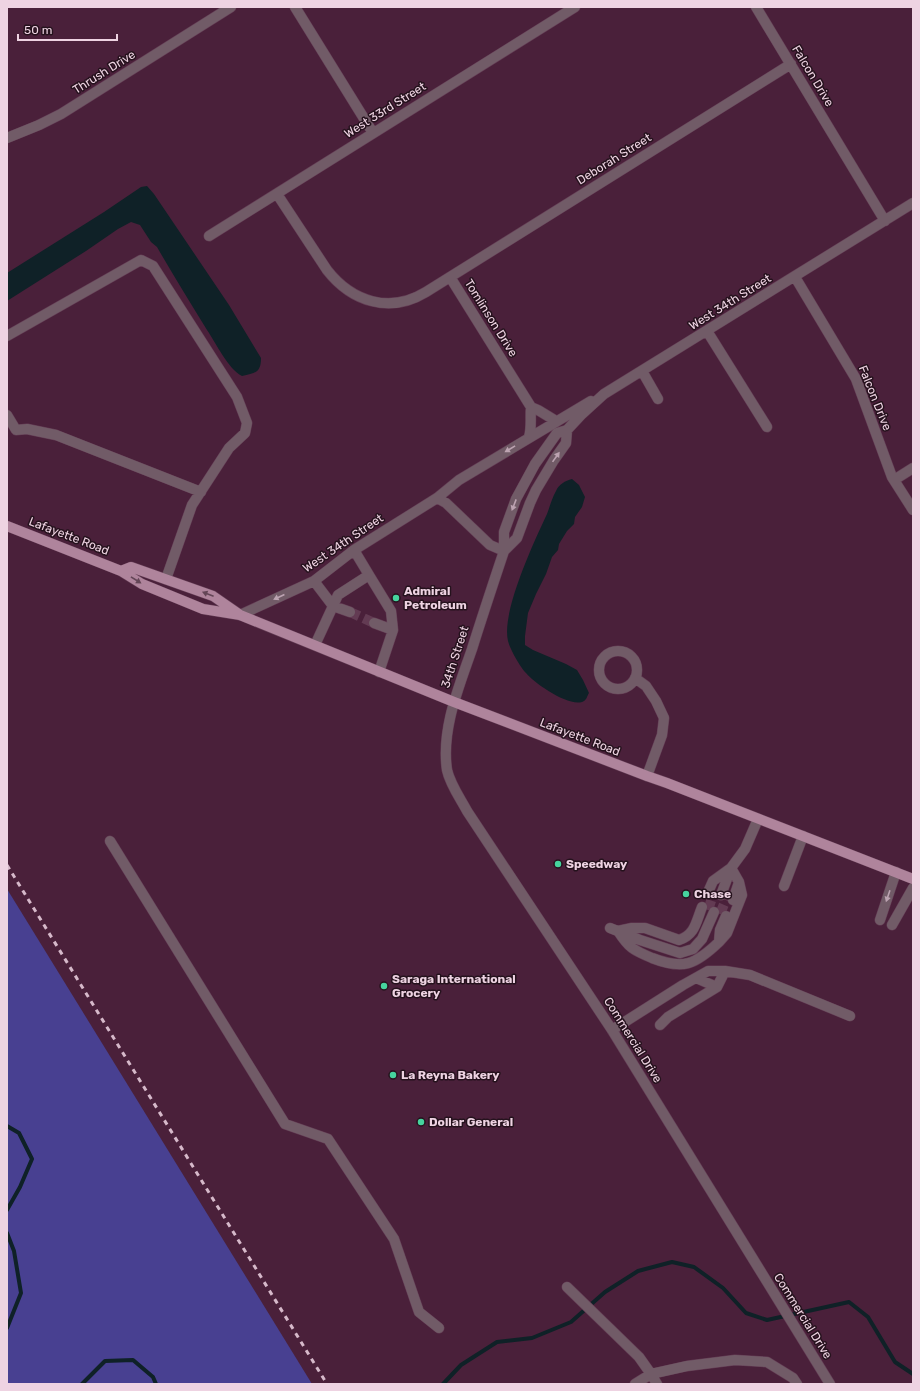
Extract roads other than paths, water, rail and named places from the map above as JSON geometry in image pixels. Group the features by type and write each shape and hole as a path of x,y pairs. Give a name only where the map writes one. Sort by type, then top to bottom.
{"main road":[{"name":"Lafayette Road","path":"7,526 121,571 142,584 203,609 240,615"},
{"name":"Lafayette Road","path":"121,571 131,567 212,596 240,615 379,672 913,879"}],"street":[{"name":"Thrush Drive","path":"7,138 61,114 231,7"},
{"path":"295,7 373,133"},
{"name":"West 33rd Street","path":"209,236 575,7"},
{"name":"Falcon Drive","path":"756,7 885,221"},
{"name":"Deborah Street","path":"450,277 791,64"},
{"name":"Tomlinson Drive","path":"277,194 333,278 344,288 357,296 373,302 397,302 421,295 450,277 531,407 556,421"},
{"name":"West 34th Street","path":"240,615 314,581 354,550 436,498 459,480 556,421 642,372 913,203"},
{"path":"7,336 141,260 153,266 237,397 248,424 244,433 229,448 192,505 166,579"},
{"name":"Falcon Drive","path":"795,277 856,379 894,480 913,510"},
{"path":"707,331 767,427"},
{"path":"642,372 658,399"},
{"name":"West 34th Street","path":"504,551 504,532 522,486 534,464 557,433 567,430 604,394"},
{"path":"529,437 531,430 531,407"},
{"path":"7,415 16,430 27,429 56,435 201,492"},
{"path":"436,498 446,503 490,544 504,551 517,538 536,490 566,443 567,430"},
{"path":"894,480 913,468"},
{"path":"354,550 391,611 393,630 379,672"},
{"name":"34th Street","path":"454,702 504,551"},
{"path":"315,645 338,595 369,575"},
{"path":"314,581 333,606 350,612"},
{"path":"374,623 393,630"},
{"path":"635,678 646,686 656,701 664,718 662,735 647,776"},
{"name":"Commercial Drive","path":"454,702 448,730 446,755 448,772 452,784 467,811 612,1030 830,1384"},
{"path":"721,895 735,875 758,818"},
{"path":"784,886 803,836"},
{"path":"110,841 284,1124 328,1139 394,1239 419,1312 439,1328"},
{"path":"880,920 896,872"},
{"path":"721,895 721,876 735,875"},
{"path":"721,895 735,875"},
{"path":"614,930 634,951 667,964 684,964 702,957 727,933 742,895 735,875"},
{"path":"892,925 913,888"},
{"path":"714,912 720,930 719,942"},
{"path":"614,930 646,928 679,940 688,937 714,912"},
{"path":"614,930 674,952 686,952 693,949 702,940 714,912"},
{"path":"627,944 637,945 672,958 687,958 695,955 707,944 714,912"},
{"path":"612,1030 708,971 750,975 850,1016"},
{"path":"660,1025 668,1016 717,987 725,972"},
{"path":"696,978 717,987"},
{"path":"567,1287 639,1357 657,1384"},
{"path":"635,1384 651,1374 687,1366 735,1360 767,1362 793,1378 797,1384"}],"water":[{"path":"147,186 154,194 229,305 261,358 260,367 256,372 242,376 237,373 227,362 157,247 151,242 140,225 131,222 7,301 7,273 141,187"},
{"path":"572,479 579,485 585,497 582,507 575,517 574,524 567,531 559,544 558,550 552,557 528,613 525,645 577,670 589,693 584,701 578,703 553,694 526,673 511,649 508,641 507,628 509,613 520,577 547,514 553,496 561,485"}],"waterway":[{"path":"7,1126 19,1133 32,1159 20,1187 7,1210"},
{"path":"7,1233 14,1251 21,1293 7,1328"},
{"path":"443,1384 461,1365 497,1342 532,1338 571,1322 605,1292 638,1271 672,1262 694,1267 723,1288 746,1313 767,1320 849,1302 868,1317 895,1362 913,1374"},
{"path":"82,1384 105,1361 133,1360 153,1377 156,1384"}],"tunnel":[{"path":"350,612 374,623"},
{"path":"708,910 714,892"},
{"path":"720,914 727,897"}],"railway":[{"path":"7,865 327,1384"}],"place":[{"name":"Admiral Petroleum","path":"396,598"},
{"name":"Speedway","path":"558,864"},
{"name":"Chase","path":"686,894"},
{"name":"Saraga International Grocery","path":"384,986"},
{"name":"La Reyna Bakery","path":"393,1075"},
{"name":"Dollar General","path":"421,1122"}]}
